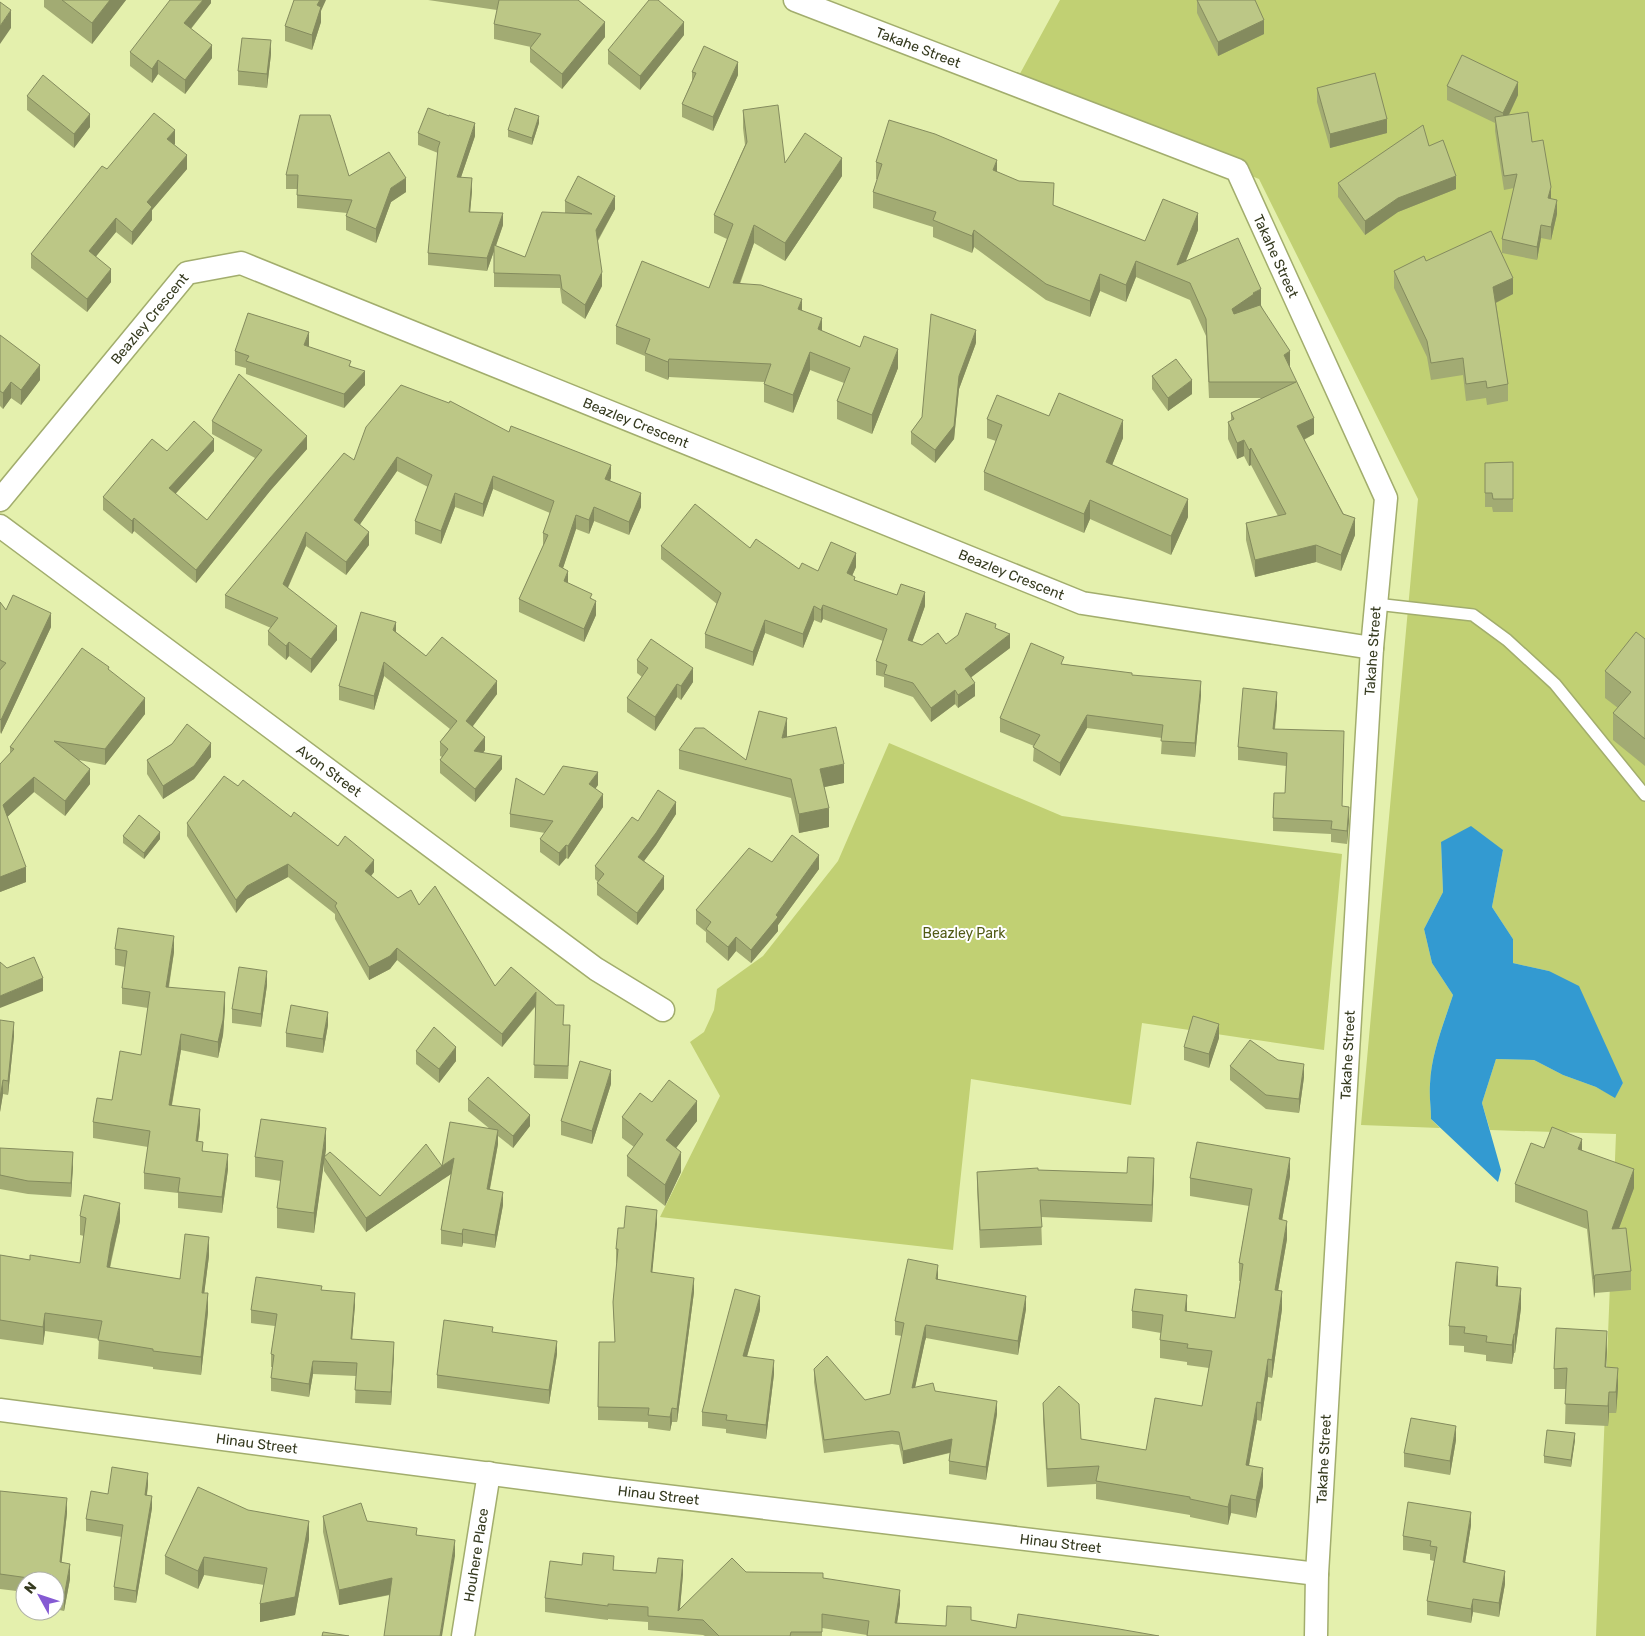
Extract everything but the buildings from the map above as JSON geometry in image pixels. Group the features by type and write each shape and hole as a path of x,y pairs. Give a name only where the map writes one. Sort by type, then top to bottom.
{"street":[{"name":"Takahe Street","path":"795,0 1237,170 1386,498 1372,648 1317,1574 1316,1636"},
{"name":"Beazley Crescent","path":"0,500 186,273 241,262 1082,603 1372,648"},
{"name":"Avon Street","path":"0,526 596,969 663,1010"},
{"name":"Hinau Street","path":"0,1410 607,1489 1317,1574"},
{"name":"Houhere Place","path":"463,1636 489,1473"}],"lane":[{"path":"1376,604 1473,615 1507,640 1555,684 1645,795"}],"green space":[{"path":"1060,0 1645,0 1645,1636 1596,1636 1616,1134 1490,1130 1482,1103 1496,1059 1534,1060 1563,1075 1596,1087 1615,1097 1623,1083 1549,971 1513,963 1513,939 1492,907 1503,850 1441,842 1443,892 1424,929 1432,963 1453,995 1438,1039 1431,1072 1431,1119 1440,1128 1361,1125 1418,499 1259,179 1016,81"},
{"name":"Beazley Park","path":"889,743 1062,816 1342,854 1324,1050 1142,1023 1131,1105 971,1079 953,1250 660,1217 720,1096 690,1042 704,1032 714,1010 717,989 763,956 838,861"}],"water":[{"path":"1471,826 1503,850 1492,907 1513,939 1513,963 1549,971 1579,986 1623,1083 1615,1098 1596,1087 1563,1075 1534,1060 1496,1059 1482,1103 1501,1170 1498,1182 1431,1119 1430,1088 1433,1061 1438,1039 1453,995 1432,963 1424,929 1443,892 1441,842"}]}
